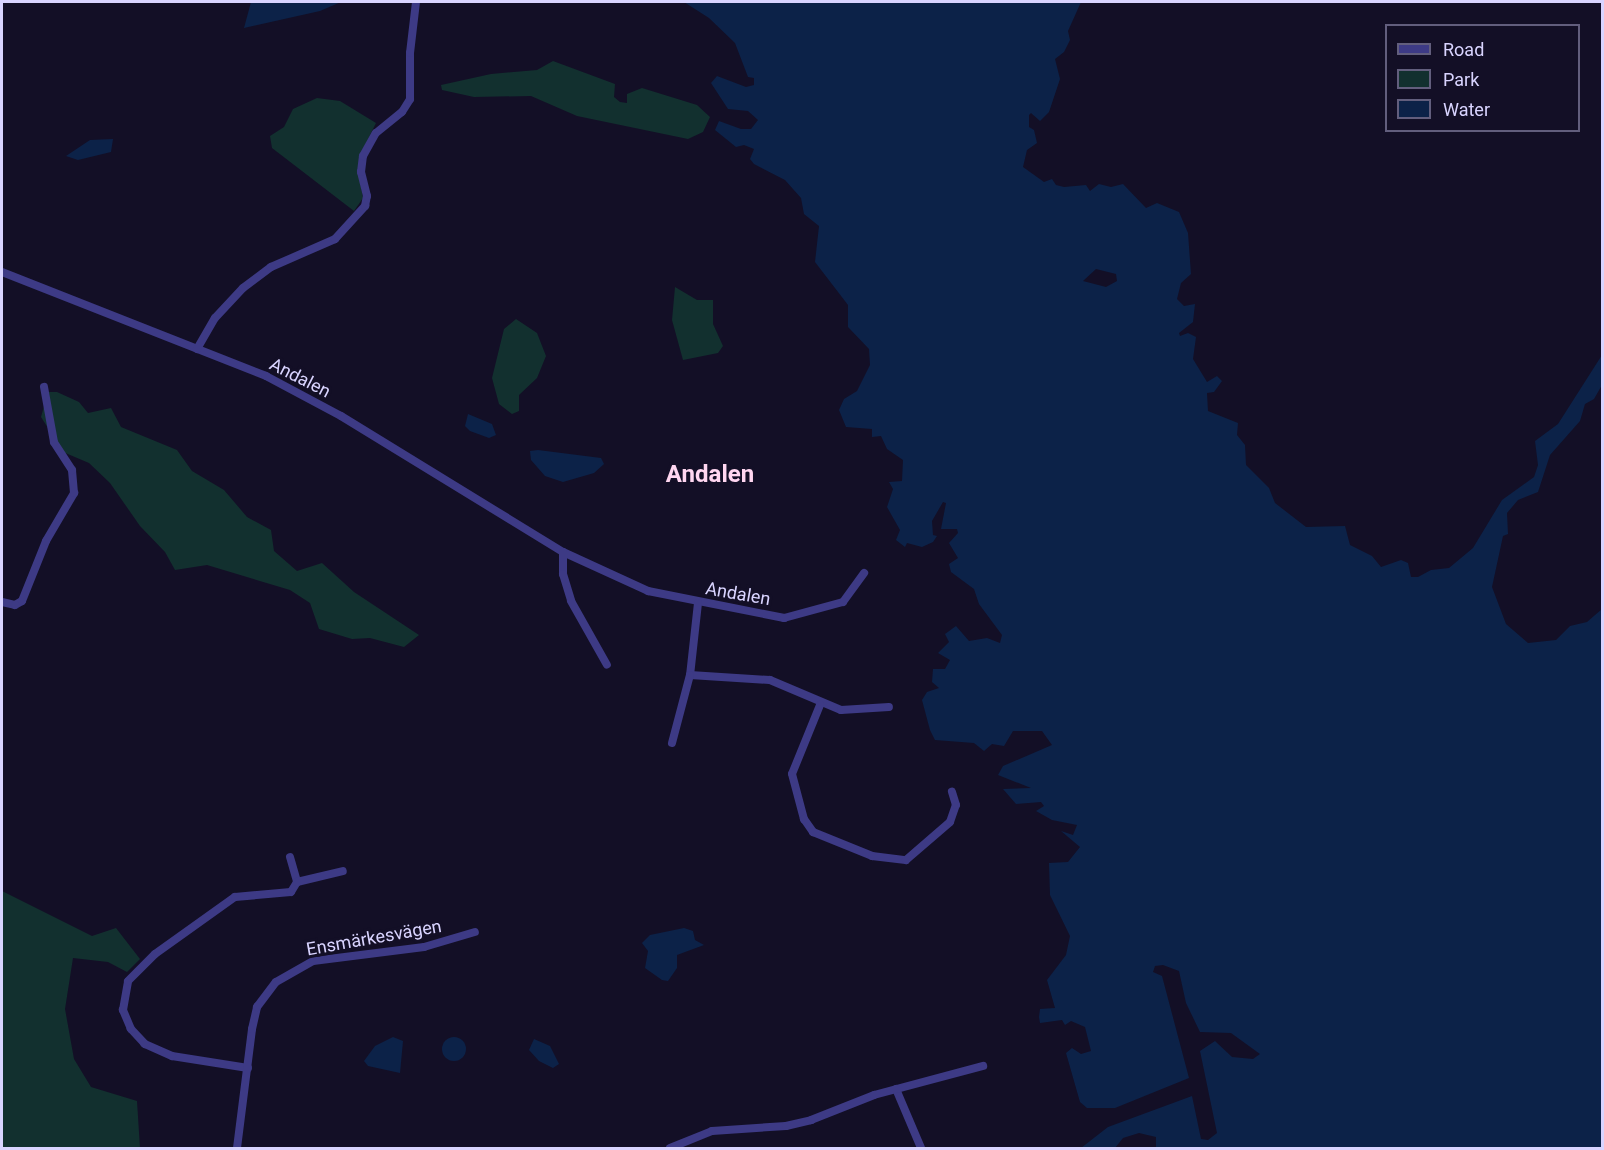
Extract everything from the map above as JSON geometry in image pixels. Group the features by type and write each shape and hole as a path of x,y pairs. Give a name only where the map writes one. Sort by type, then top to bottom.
{"street":[{"path":"197,349 215,318 243,288 271,267 335,238 365,206 367,191 361,172 363,156 376,133 402,112 410,99 410,53 416,2"},
{"name":"Andalen","path":"2,272 266,376 341,416 563,552 648,591 698,603 784,618 843,602 864,573"},
{"path":"2,602 15,605 22,601 46,541 74,493 72,470 54,442 44,387"},
{"path":"563,552 563,574 571,601 607,665"},
{"path":"672,743 690,675 698,603"},
{"path":"690,675 770,680 820,705 841,710 889,707"},
{"path":"820,705 792,774 804,819 813,832 872,856 906,860 950,822 956,805 952,792"},
{"path":"290,856 297,882"},
{"path":"248,1068 172,1056 153,1049 135,1035 128,1024 123,994 132,975 145,962 239,896 291,892 297,882 343,871"},
{"name":"Ensmärkesvägen","path":"237,1149 257,1008 274,983 297,968 337,956 424,947 475,932"},
{"path":"670,1149 712,1131 786,1126 811,1120 896,1089 984,1066"},
{"path":"896,1089 921,1149"}],"green space":[{"path":"553,61 615,84 614,97 620,102 627,103 627,94 642,88 697,105 710,117 703,132 688,139 577,116 531,96 474,97 442,90 441,85 491,74 537,70"},
{"path":"317,98 340,101 376,123 362,151 358,170 363,198 354,211 272,148 270,136 284,127 293,109"},
{"path":"675,287 697,300 713,300 713,324 723,346 718,353 683,360 672,320"},
{"path":"516,319 537,333 546,356 537,378 519,395 519,411 512,414 499,404 492,378 504,329"},
{"path":"48,392 57,392 79,402 88,413 111,408 121,427 177,450 192,471 224,490 247,517 271,530 274,551 297,571 322,563 354,592 419,635 404,647 370,638 352,639 319,629 310,603 290,590 207,565 175,570 165,552 140,526 110,483 89,463 63,452 41,417"},
{"path":"2,891 92,936 116,928 140,959 127,972 108,962 73,958 65,1009 74,1059 91,1087 137,1101 140,1148 2,1148"}],"water":[{"path":"251,2 341,2 320,11 244,28"},
{"path":"684,2 1081,2 1068,31 1070,40 1064,52 1055,59 1060,79 1049,112 1040,121 1031,113 1029,115 1029,127 1034,130 1037,143 1027,150 1023,167 1044,182 1052,179 1056,185 1064,187 1086,185 1090,191 1099,184 1111,187 1123,184 1146,208 1157,203 1179,212 1188,233 1191,274 1181,283 1177,299 1184,306 1195,304 1193,322 1179,333 1180,336 1188,333 1196,337 1193,359 1207,382 1217,376 1222,381 1214,392 1207,393 1208,411 1238,423 1237,435 1245,445 1246,465 1269,488 1275,503 1306,527 1345,526 1350,545 1372,556 1381,567 1401,560 1408,563 1411,577 1418,577 1431,570 1449,568 1473,548 1502,500 1534,477 1538,465 1535,441 1558,424 1602,355 1602,385 1594,399 1585,404 1580,421 1550,455 1538,492 1518,500 1507,513 1508,534 1503,536 1492,587 1506,624 1528,643 1556,640 1570,626 1587,622 1602,609 1602,1148 1156,1148 1156,1137 1139,1133 1123,1138 1115,1148 1081,1148 1108,1127 1192,1096 1201,1139 1208,1140 1217,1133 1200,1051 1215,1041 1232,1057 1253,1059 1260,1054 1231,1033 1200,1032 1186,1003 1179,971 1163,965 1155,966 1153,972 1162,976 1189,1078 1115,1108 1087,1108 1080,1102 1066,1053 1072,1048 1081,1054 1091,1051 1085,1027 1071,1021 1065,1025 1062,1020 1040,1023 1039,1017 1040,1009 1055,1008 1047,980 1066,955 1070,936 1050,895 1049,863 1068,862 1080,847 1061,831 1073,835 1077,825 1052,820 1036,811 1044,806 1041,802 1016,804 1003,789 1031,788 998,775 1003,766 1052,745 1042,731 1013,731 1004,746 992,744 984,751 974,743 935,740 930,730 922,700 927,692 939,688 932,682 933,669 945,669 950,660 938,653 949,642 945,634 956,626 969,641 987,638 1000,643 1002,635 979,604 974,589 951,572 949,564 958,558 949,543 958,533 957,529 941,529 946,503 943,502 932,521 933,535 937,536 933,542 922,547 907,543 905,547 896,540 900,530 887,507 893,489 889,482 902,481 903,460 887,449 881,436 872,437 872,429 846,427 839,410 844,399 857,391 870,365 869,349 848,327 848,305 815,262 819,226 804,214 801,198 785,180 754,164 750,159 754,149 744,145 736,147 715,130 719,121 741,129 751,129 758,120 748,111 728,109 711,83 717,76 746,87 754,85 754,78 748,77 735,43 709,18","holes":["1096,269 1116,274 1117,281 1106,287 1083,281"]},
{"path":"113,139 111,152 78,160 66,156 90,140"},
{"path":"468,414 492,424 496,435 489,438 470,431 465,426"},
{"path":"530,451 601,458 604,464 594,473 563,482 545,476 531,460"},
{"path":"684,928 693,931 695,940 704,945 677,955 677,968 668,981 662,980 645,968 648,951 642,943 650,935"},
{"path":"393,1037 403,1041 400,1073 368,1066 364,1061 375,1046"},
{"path":"454,1037 463,1040 466,1049 463,1058 454,1061 445,1058 442,1049 445,1040"},
{"path":"534,1039 550,1046 559,1064 553,1068 539,1061 529,1050"}],"district":[{"name":"Andalen","path":"710,475"}]}
